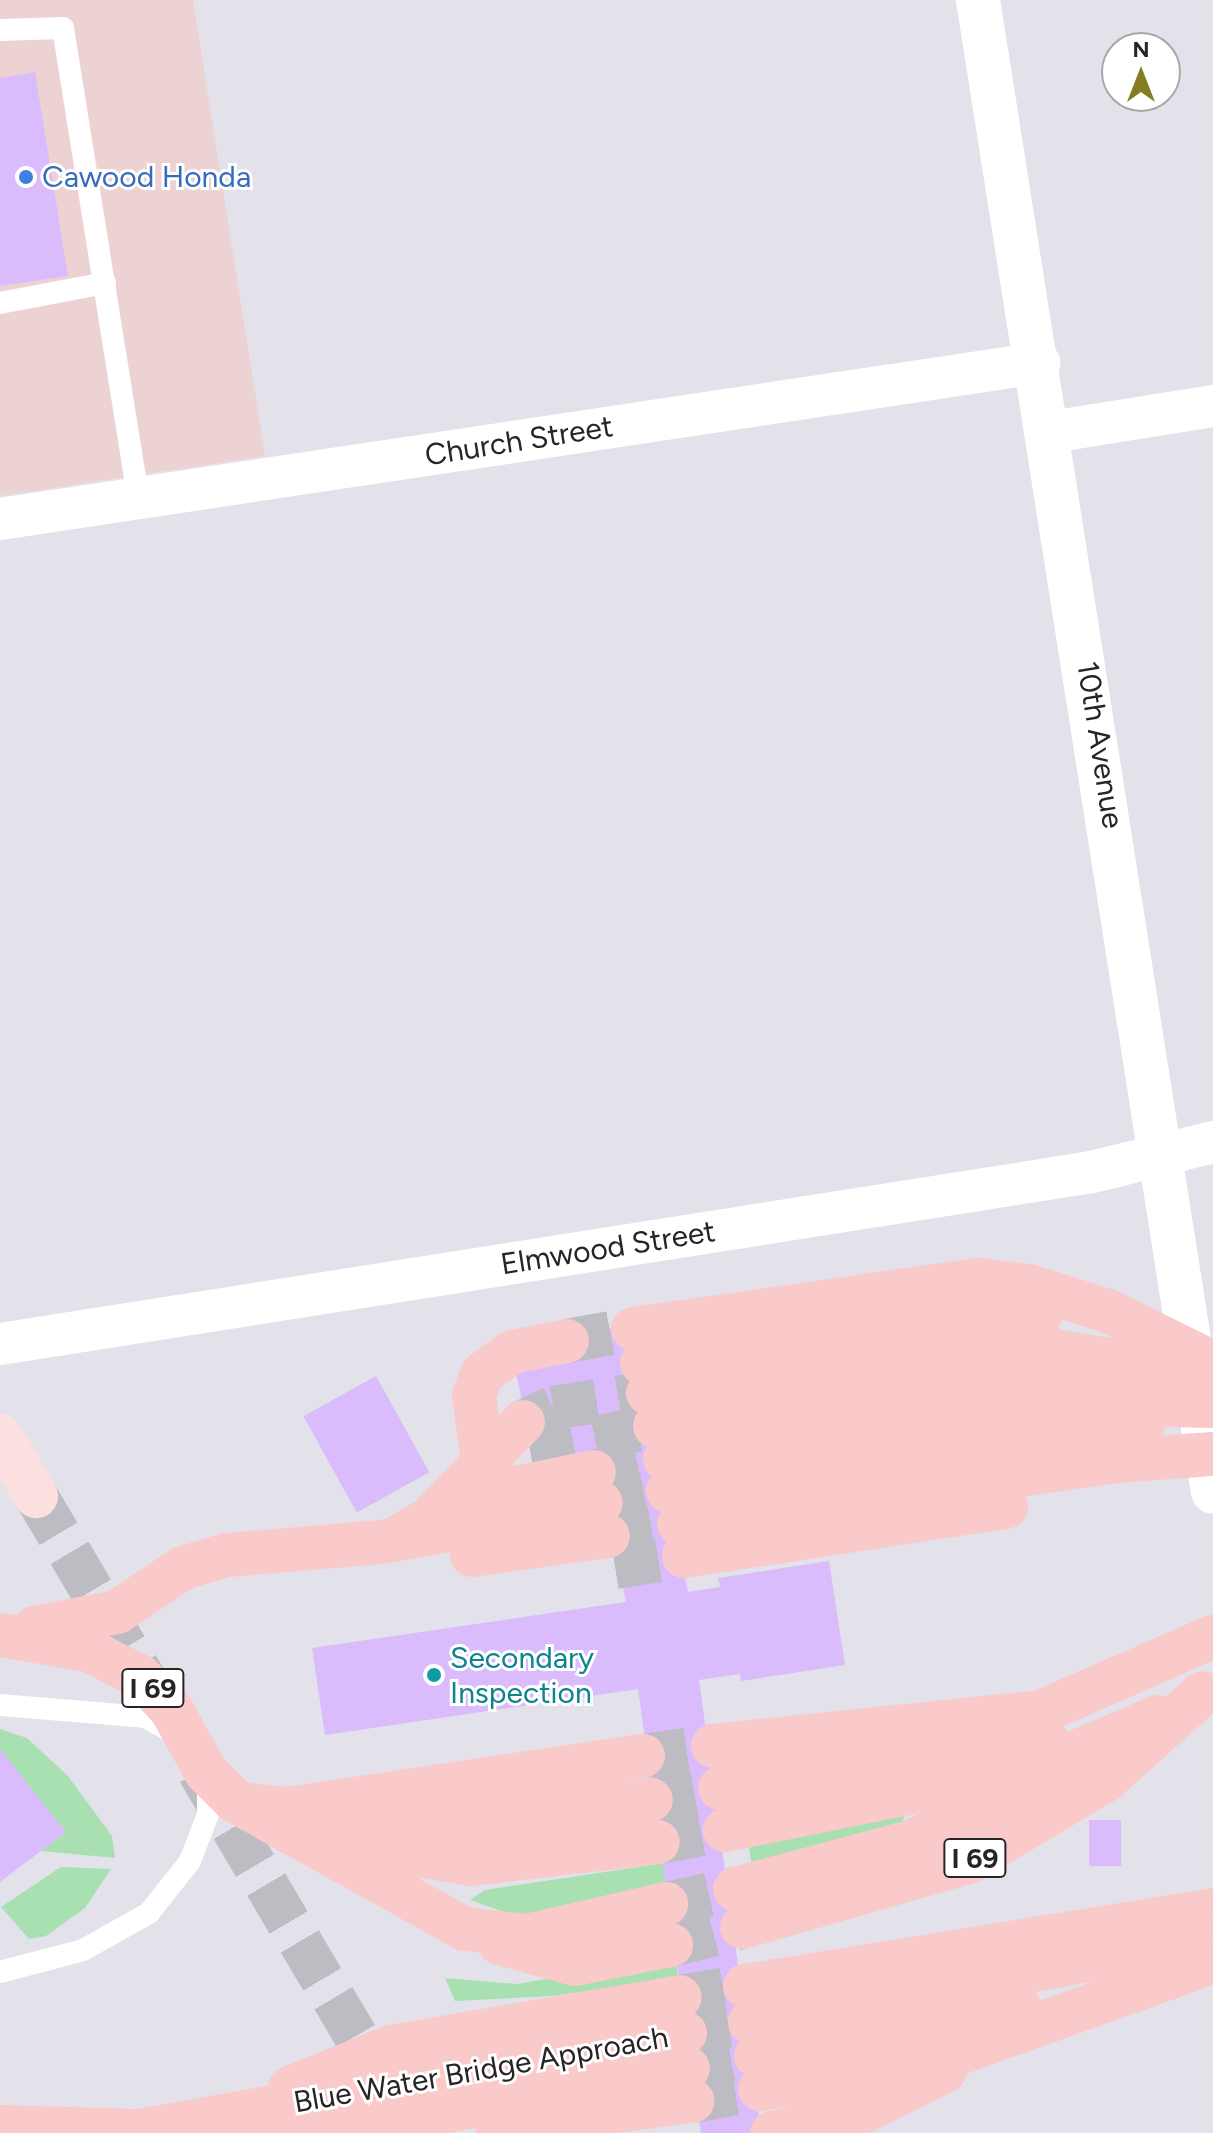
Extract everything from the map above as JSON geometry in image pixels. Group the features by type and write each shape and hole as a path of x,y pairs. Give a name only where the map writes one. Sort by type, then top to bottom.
{"highway":[{"path":"659,1443 979,1280 1029,1286 1121,1395 1213,1470"},
{"path":"473,1480 474,1395 482,1374 512,1352 567,1341"},
{"path":"659,1443 986,1346 1038,1345 1213,1454"},
{"path":"1121,1395 1213,1364"},
{"path":"659,1443 1014,1408 1121,1395 1213,1378"},
{"path":"659,1443 1121,1395 1213,1394"},
{"path":"1121,1395 1213,1406"},
{"path":"1121,1395 1213,1426"},
{"name":"I 69","path":"413,1545 429,1519 473,1480 524,1421"},
{"name":"I 69","path":"0,1634 117,1612 203,1562 307,1550 413,1545 605,1519 491,1493 473,1480"},
{"name":"I 69","path":"307,1550 413,1545"},
{"name":"I 69","path":"0,1634 88,1650 141,1677 223,1783 465,1929 527,1936 668,1925"},
{"name":"I 69","path":"1187,1686 1117,1738 966,1820 738,1908 969,1862 1106,1780 1187,1686 1213,1637"},
{"name":"I 69","path":"713,1746 1041,1712 1187,1686"},
{"name":"I 69","path":"1117,1738 1013,1773 722,1809 1046,1739 1187,1686"},
{"path":"223,1783 287,1809 643,1756"},
{"path":"223,1783 310,1833 401,1857 471,1864 655,1821"},
{"path":"1032,2028 956,2054 753,2038 1193,1941"},
{"path":"772,2133 866,2110 1032,2028 1193,1941"},
{"path":"305,2129 355,2127 686,2050"},
{"path":"382,2133 569,2122 686,2050"},
{"name":"Blue Water Bridge Approach","path":"0,2127 132,2132 216,2117 686,2050"},
{"path":"216,2117 356,2133"}],"main road":[{"path":"0,1435 36,1496"}],"street":[{"name":"10th Avenue","path":"978,0 1051,432 1164,1150 1213,1492"},
{"name":"Church Street","path":"0,519 1039,363"},
{"path":"1051,432 1213,406"},
{"name":"Elmwood Street","path":"0,1344 1092,1172 1164,1150 1213,1142"}],"lane":[{"path":"0,30 63,28 138,498"},
{"path":"0,303 105,283"},
{"path":"0,1705 145,1717 223,1783 163,1900 83,1950 0,1972"}],"shaded area":[{"path":"0,0 193,0 265,456 0,496"}],"green space":[{"path":"0,1729 27,1738 68,1776 112,1836 115,1858 41,1851 66,1832 0,1752"},
{"path":"905,1815 902,1824 753,1874 748,1840"},
{"path":"665,1863 669,1890 553,1915 510,1914 470,1900 485,1890"},
{"path":"61,1867 111,1869 85,1908 46,1936 29,1939 1,1907"},
{"path":"675,1956 678,1977 554,1996 455,2001 445,1978 517,1984"}],"building":[{"name":"Cawood Honda","path":"35,72 68,276 0,286 0,78"},
{"path":"630,1324 688,1592 720,1587 718,1578 829,1561 845,1665 741,1681 740,1674 699,1680 761,2133 701,2133 638,1689 325,1735 312,1648 626,1602 596,1467 539,1479 516,1373 569,1336"},
{"path":"376,1376 429,1472 357,1512 303,1416"},
{"path":"0,1749 66,1832 0,1882"},
{"path":"1089,1820 1121,1820 1121,1866 1089,1866"}],"tunnel":[{"path":"567,1341 633,1329"},
{"path":"523,1422 553,1408 648,1393"},
{"path":"530,1451 655,1426"},
{"path":"594,1472 665,1459"},
{"path":"601,1503 668,1491"},
{"path":"36,1496 153,1694"},
{"path":"608,1536 679,1524"},
{"path":"615,1567 684,1556"},
{"path":"643,1756 713,1746"},
{"path":"199,1771 388,2090"},
{"path":"651,1800 720,1788"},
{"path":"658,1842 725,1830"},
{"path":"666,1904 735,1889"},
{"path":"671,1945 742,1927"},
{"path":"680,1997 745,1986"},
{"path":"685,2033 750,2022"},
{"path":"688,2068 756,2056"},
{"path":"692,2101 760,2089"}],"place":[{"name":"Cawood Honda","path":"26,177"},
{"name":"Secondary Inspection","path":"434,1675"}]}
